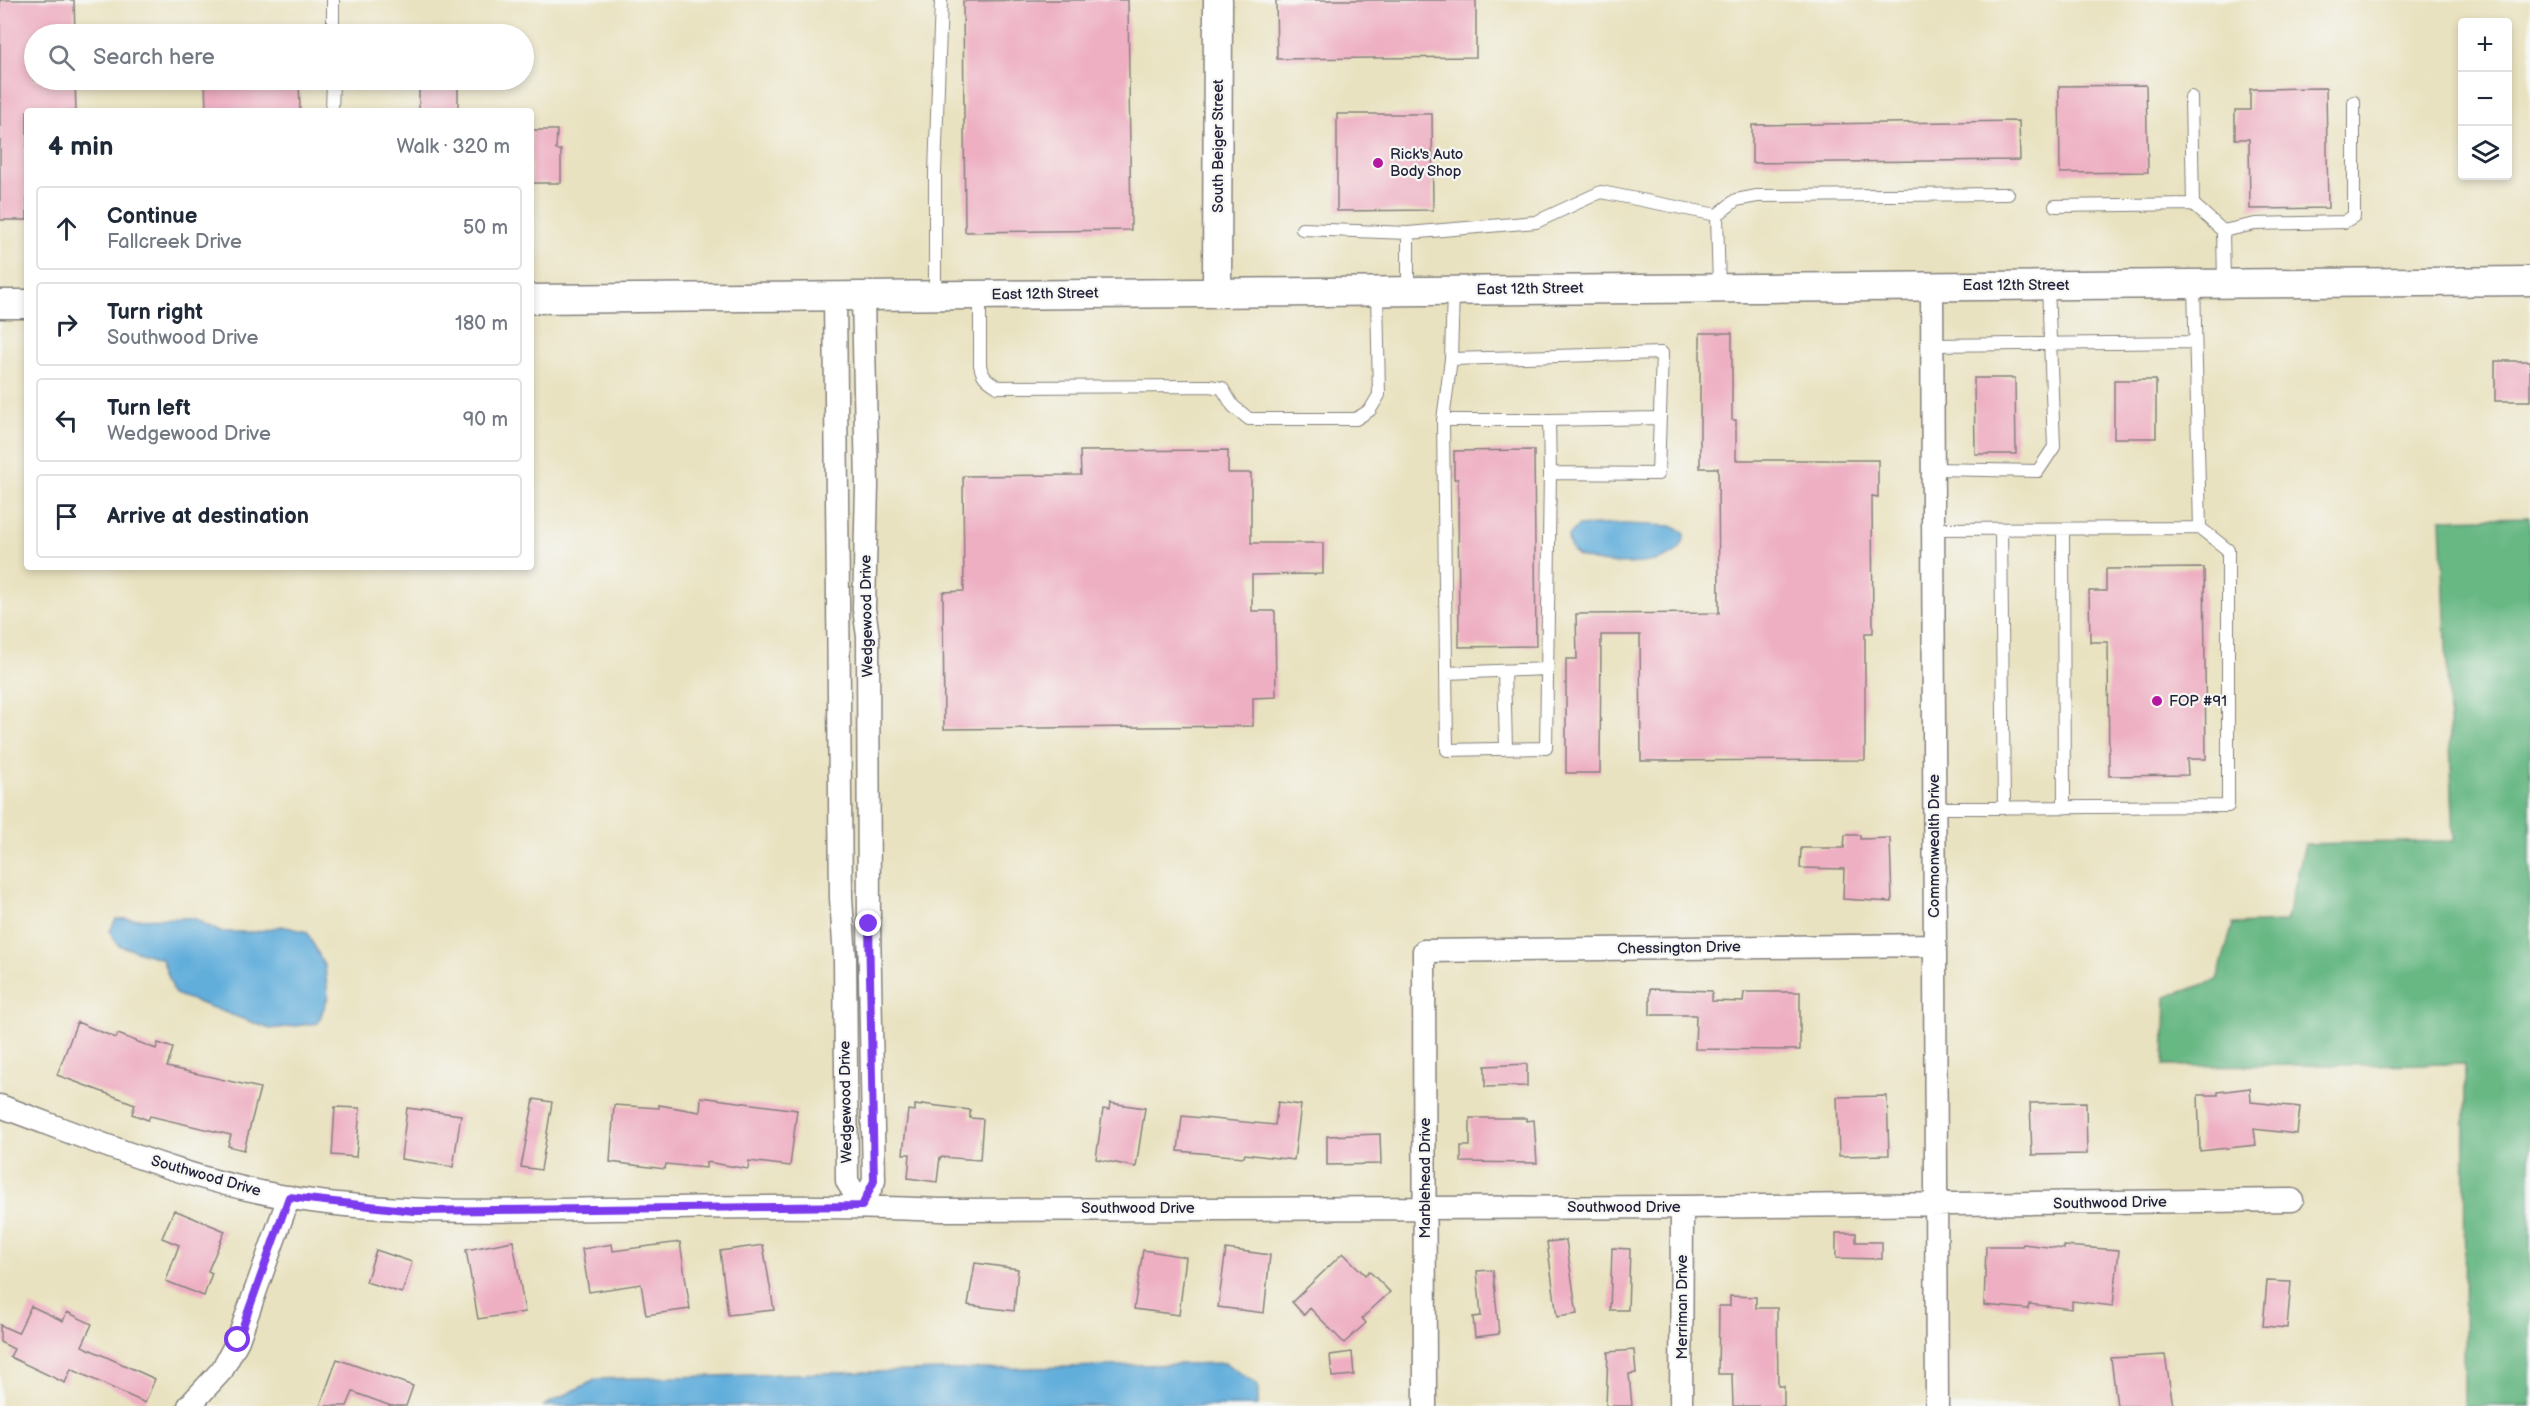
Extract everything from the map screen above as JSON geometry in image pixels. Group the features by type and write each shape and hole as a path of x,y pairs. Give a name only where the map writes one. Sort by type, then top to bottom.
{"street":[{"name":"South Beiger Street","path":"1217,292 1218,0"},
{"name":"East 12th Street","path":"534,299 2530,280"},
{"name":"Commonwealth Drive","path":"1932,286 1937,1406"},
{"name":"Wedgewood Drive","path":"849,296 841,898 845,959 846,1181 862,1206"},
{"path":"0,304 24,304"},
{"name":"Chessington Drive","path":"1424,951 1934,945"},
{"name":"Marblehead Drive","path":"1424,951 1425,1406"},
{"name":"Southwood Drive","path":"0,1106 169,1168 260,1192 414,1211 862,1206 941,1209 1683,1207 2292,1200"},
{"path":"189,1406 222,1370 238,1340 289,1197"},
{"name":"Merriman Drive","path":"1681,1406 1683,1207"}],"lane":[{"path":"333,0 333,24"},
{"path":"935,295 935,173 941,0"},
{"path":"332,108 333,90"},
{"path":"2192,97 2193,204"},
{"path":"2223,231 2256,224 2344,222 2354,216 2354,102"},
{"path":"1302,229 1408,233 1536,222 1601,192 1717,215 1736,200 1757,195 2008,194"},
{"path":"2055,206 2193,204 2223,231 2224,283"},
{"path":"1717,215 1719,288"},
{"path":"1408,233 1408,290"},
{"path":"2194,284 2200,528"},
{"path":"1933,470 2038,471 2054,447 2048,285"},
{"path":"1453,290 1451,359 1443,420 1447,750 1546,748 1549,420"},
{"path":"980,295 981,373 998,387 1209,386 1222,388 1233,406 1249,419 1356,419 1370,410 1379,395 1377,291"},
{"path":"1933,345 2195,342"},
{"path":"1451,359 1662,353 1658,474 1550,473"},
{"path":"1443,420 1659,418"},
{"path":"1933,529 2200,528 2228,550 2228,806 1934,808"},
{"path":"2001,529 2004,808"},
{"path":"2063,529 2064,808"},
{"path":"1446,673 1546,669"},
{"path":"1504,671 1506,748"}],"green space":[{"path":"2530,517 2530,1406 2464,1406 2465,1064 2164,1066 2166,997 2217,980 2233,924 2286,922 2305,844 2454,841 2441,519"}],"water":[{"path":"1624,524 1671,526 1684,532 1682,545 1675,553 1663,558 1634,564 1617,564 1589,560 1579,556 1569,543 1568,537 1578,526"},
{"path":"193,918 220,932 255,932 282,926 307,932 325,967 328,997 318,1023 270,1029 175,994 162,959 118,945 110,931 116,919"},
{"path":"1225,1363 1258,1385 1258,1406 543,1406 597,1379"}],"building":[{"path":"0,0 74,0 75,24 24,24 24,90 75,90 76,108 24,108 24,220 0,220"},
{"path":"1128,0 1131,230 965,232 963,1"},
{"path":"1276,0 1476,0 1476,57 1277,59"},
{"path":"2146,85 2148,172 2060,173 2059,86"},
{"path":"2326,88 2328,208 2250,209 2249,139 2235,139 2235,110 2250,110 2250,89"},
{"path":"205,90 299,90 300,108 206,108"},
{"path":"419,90 458,90 458,108 419,108"},
{"path":"1337,114 1432,114 1433,210 1337,211"},
{"path":"2019,121 2020,160 1752,163 1752,125"},
{"path":"534,130 557,130 556,150 561,150 561,183 534,183"},
{"path":"1700,333 1732,333 1732,420 1736,420 1736,460 1878,460 1878,497 1872,496 1873,633 1865,633 1865,760 1641,761 1640,635 1601,635 1600,773 1566,773 1566,659 1577,659 1576,614 1719,613 1718,468 1700,468"},
{"path":"2495,361 2530,361 2530,401 2495,401"},
{"path":"1974,378 2015,378 2016,454 1975,454"},
{"path":"2114,380 2156,380 2156,438 2114,438"},
{"path":"1228,450 1228,473 1251,473 1251,543 1323,543 1323,574 1252,575 1252,611 1275,611 1276,697 1253,698 1253,726 944,729 943,592 964,591 963,476 1081,475 1080,451"},
{"path":"1534,450 1536,646 1459,647 1458,479 1454,479 1454,451"},
{"name":"FOP #91","path":"2204,568 2206,759 2187,759 2188,775 2109,776 2108,642 2090,642 2089,591 2106,591 2106,569"},
{"path":"1845,835 1860,835 1860,839 1890,838 1892,902 1843,899 1844,869 1800,868 1801,848 1844,848"},
{"path":"1650,989 1712,991 1712,1001 1743,1002 1744,992 1800,992 1800,1050 1695,1049 1696,1015 1650,1015"},
{"path":"77,1022 116,1038 118,1034 156,1049 158,1043 173,1048 167,1067 260,1088 244,1150 228,1146 231,1135 150,1116 148,1120 132,1114 135,1104 57,1075"},
{"path":"1527,1064 1527,1086 1485,1087 1485,1066"},
{"path":"2250,1088 2251,1102 2300,1107 2297,1134 2254,1129 2256,1145 2200,1151 2198,1095 2218,1095 2218,1092"},
{"path":"1887,1096 1889,1155 1839,1156 1837,1097"},
{"path":"701,1097 797,1110 790,1166 749,1161 748,1169 706,1162 706,1168 666,1164 665,1169 610,1162 614,1105 659,1108 659,1105 700,1112"},
{"path":"534,1099 552,1102 541,1170 521,1167"},
{"path":"1278,1102 1301,1105 1294,1160 1245,1154 1244,1157 1178,1151 1182,1116 1275,1125"},
{"path":"2086,1102 2087,1154 2032,1155 2030,1103"},
{"path":"1110,1103 1145,1108 1136,1167 1096,1159 1103,1109 1109,1110"},
{"path":"922,1104 970,1110 970,1118 983,1119 980,1160 940,1157 937,1182 908,1178 910,1154 903,1154 908,1110 915,1111 915,1105 921,1106"},
{"path":"335,1107 360,1108 356,1157 332,1155"},
{"path":"407,1108 461,1115 453,1167 401,1159"},
{"path":"1470,1118 1534,1120 1537,1163 1461,1162 1461,1146 1470,1146"},
{"path":"1380,1134 1381,1164 1327,1165 1327,1136"},
{"path":"174,1210 225,1231 208,1271 212,1273 204,1296 166,1281 179,1245 162,1238"},
{"path":"1836,1233 1856,1233 1856,1242 1882,1242 1882,1259 1836,1258"},
{"path":"1566,1240 1577,1314 1557,1317 1547,1242"},
{"path":"513,1241 525,1312 478,1319 466,1250"},
{"path":"680,1242 690,1309 646,1315 641,1284 589,1292 582,1249 612,1244 613,1251"},
{"path":"2023,1244 2064,1249 2064,1246 2119,1250 2113,1306 2072,1301 2072,1309 2029,1304 2028,1309 1984,1305 1986,1246 2022,1246"},
{"path":"763,1245 774,1310 728,1315 720,1251"},
{"path":"1612,1248 1630,1249 1628,1310 1610,1310"},
{"path":"1226,1249 1270,1255 1264,1313 1218,1307"},
{"path":"376,1250 412,1262 402,1293 366,1282"},
{"path":"1143,1250 1186,1257 1179,1315 1134,1309"},
{"path":"1343,1253 1365,1275 1369,1271 1390,1292 1362,1318 1366,1323 1344,1343 1310,1308 1304,1315 1292,1302"},
{"path":"975,1263 1018,1269 1014,1311 968,1305"},
{"path":"1493,1270 1499,1334 1475,1337 1473,1317 1481,1316 1477,1271"},
{"path":"2267,1281 2291,1282 2287,1328 2263,1326"},
{"path":"1730,1296 1756,1297 1756,1308 1777,1308 1778,1386 1784,1386 1784,1406 1733,1406 1732,1374 1718,1374 1719,1306 1730,1306"},
{"path":"31,1306 63,1321 67,1312 92,1324 82,1346 155,1379 145,1403 71,1369 65,1383 10,1357 14,1349 0,1342 0,1325 18,1333"},
{"path":"1634,1350 1636,1373 1629,1374 1632,1406 1606,1406 1608,1352"},
{"path":"1352,1352 1354,1375 1332,1377 1330,1355"},
{"path":"2165,1355 2173,1406 2117,1406 2111,1358"},
{"path":"337,1359 413,1386 406,1406 391,1406 353,1392 347,1406 320,1406"}],"place":[{"name":"Rick's Auto Body Shop","path":"1378,163"},
{"name":"FOP #91","path":"2157,701"}],"route":[{"path":"238,1340 289,1197 414,1211 862,1206 874,1181 869,924"}]}
